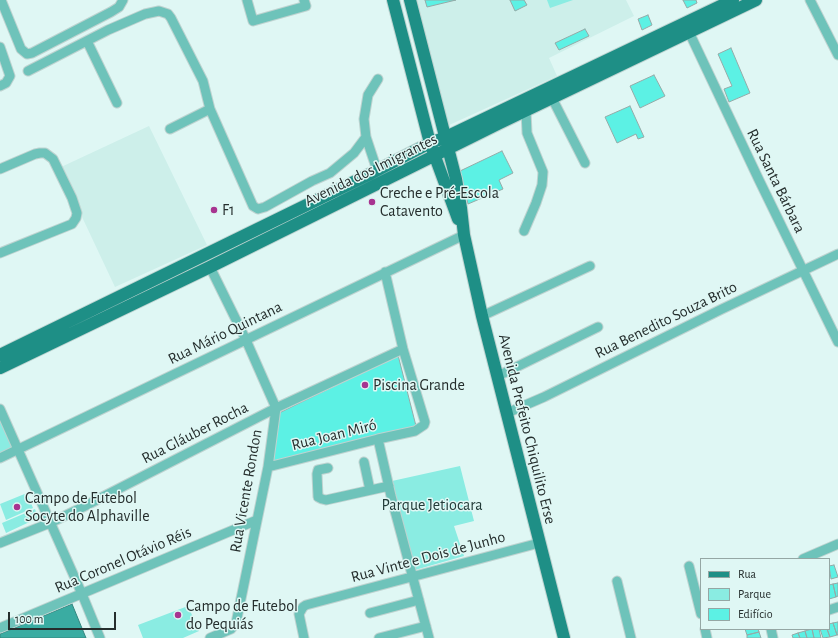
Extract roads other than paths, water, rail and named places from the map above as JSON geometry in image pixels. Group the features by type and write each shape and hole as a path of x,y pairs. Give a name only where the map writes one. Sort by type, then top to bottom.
{"main road":[{"name":"Avenida Prefeito Chiquilito Erse","path":"393,0 430,143 463,231"},
{"name":"Avenida Prefeito Chiquilito Erse","path":"410,0 458,190 463,231 482,316 564,638"},
{"name":"Avenida dos Imigrantes","path":"0,355 430,143 446,143 526,110 549,94 733,0"},
{"name":"Avenida dos Imigrantes","path":"0,368 256,245 435,156 446,143 549,94 689,32 756,0"},
{"path":"250,232 256,245"}],"street":[{"path":"2,0 21,48 27,54 32,53 111,12 119,7 123,0"},
{"path":"247,0 253,20 306,6 304,0"},
{"path":"810,0 838,55"},
{"path":"28,71 144,14 159,11 168,14 203,81 210,109 253,206 258,209 265,207 288,193 330,173 354,152 366,137"},
{"name":"Rua Santa Bárbara","path":"689,32 838,342"},
{"path":"87,41 117,103"},
{"path":"0,47 10,76 3,84"},
{"path":"377,170 366,137 364,119 368,95 378,79"},
{"path":"549,94 585,163"},
{"path":"170,129 210,109"},
{"path":"524,231 542,185 543,172 528,133 526,110"},
{"path":"0,169 35,154 45,153 53,159 72,198 77,213 75,221 72,224 0,253"},
{"name":"Rua Mário Quintana","path":"0,458 385,272 463,231"},
{"name":"Rua Benedito Souza Brito","path":"507,413 544,397 838,254"},
{"path":"482,316 590,266"},
{"path":"210,267 246,340 276,408"},
{"name":"Rua Joan Miró","path":"268,467 423,427 425,422 403,349 385,272"},
{"path":"498,376 598,327"},
{"name":"Rua Gláuber Rocha","path":"0,543 50,522 173,462 276,408 403,349"},
{"name":"Rua Vicente Rondon","path":"233,626 238,614 268,467 276,408"},
{"path":"0,409 100,638"},
{"path":"378,439 429,638"},
{"path":"364,462 370,490"},
{"path":"328,468 318,470 317,474 318,497 322,499 326,500 389,486"},
{"name":"Rua Coronel Otávio Réis","path":"0,628 257,520"},
{"name":"Rua Vinte e Dois de Junho","path":"304,638 299,614 300,610 306,605 539,543"},
{"path":"806,558 838,546"},
{"path":"689,566 700,610"},
{"path":"617,581 631,638"},
{"path":"370,613 419,600"},
{"path":"210,638 230,629 233,626"},
{"path":"231,638 233,626"},
{"path":"379,638 426,626"}],"place":[{"name":"Creche e Pré-Escola Catavento","path":"372,202"},
{"name":"F1","path":"214,210"},
{"name":"Piscina Grande","path":"365,385"},
{"name":"Campo de Futebol Socyte do Alphaville","path":"17,507"},
{"name":"Campo de Futebol do Pequiás","path":"178,615"}],"park label":[{"name":"Parque Jetiocara","path":"432,505"}]}
